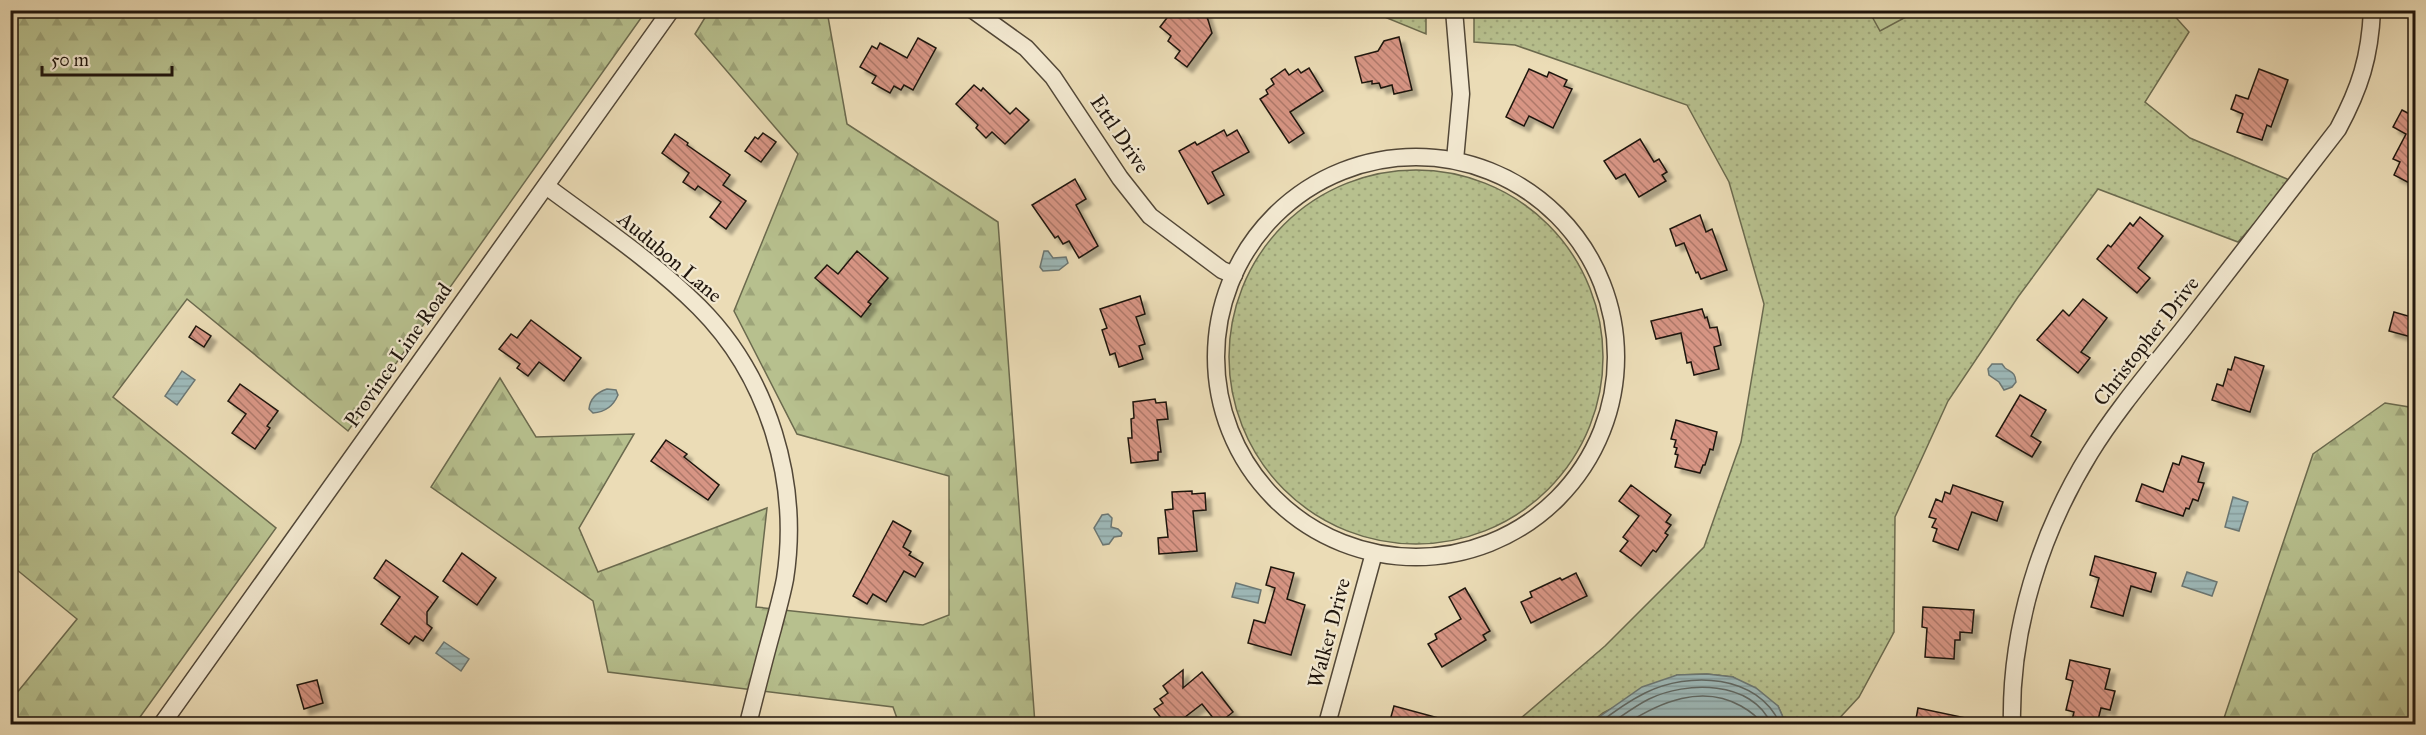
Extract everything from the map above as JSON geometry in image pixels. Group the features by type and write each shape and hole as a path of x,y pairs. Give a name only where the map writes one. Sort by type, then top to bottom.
{"street":[{"name":"Province Line Road","path":"162,724 671,10"},
{"name":"Ettl Drive","path":"973,10 1026,48 1053,77 1120,178 1150,216 1222,270 1234,275"},
{"path":"1454,10 1461,94 1455,160"},
{"name":"Christopher Drive","path":"2012,724 2014,669 2021,625 2032,582 2049,532 2068,491 2108,427 2338,129 2353,102 2364,73 2370,42 2372,10"},
{"path":"1415,156 1455,160 1482,167 1511,180 1538,197 1561,218 1579,240 1605,290 1612,316 1616,348 1615,379 1610,407 1596,443 1574,478 1545,509 1520,528 1492,542 1453,553 1403,557 1374,553 1320,533 1296,518 1275,499 1255,475 1240,451 1224,411 1217,371 1222,311 1234,275 1264,227 1309,188 1334,174 1387,158 1415,156"},
{"name":"Audubon Lane","path":"546,186 676,285 700,308 726,338 744,366 760,395 776,437 788,503 789,542 785,580 748,724"},
{"name":"Walker Drive","path":"1327,724 1374,553"}],"green space":[{"path":"1474,10 2170,11 2189,32 2145,102 2190,138 2292,181 2238,242 2098,189 2018,297 1948,401 1895,517 1894,632 1859,697 1834,724 1786,724 1778,706 1733,677 1707,674 1677,675 1603,713 1589,724 1514,724 1605,646 1704,547 1741,442 1764,304 1729,182 1687,105 1515,45 1474,42"},
{"path":"10,11 646,11 348,431 187,299 113,397 276,528 135,724 11,724 11,700 77,619 11,565"},
{"path":"709,11 827,11 847,124 998,222 1035,724 899,724 893,707 608,672 593,601 431,487 500,378 536,437 634,434 579,528 598,572 767,508 756,607 923,625 949,615 949,476 797,434 734,311 798,154 695,34"},
{"path":"1370,11 1426,11 1426,34"},
{"path":"1869,11 1917,11 1880,31"},
{"path":"1416,170 1452,174 1488,184 1520,202 1548,225 1571,253 1589,285 1599,321 1603,357 1599,393 1589,429 1571,461 1548,489 1520,512 1488,530 1452,540 1416,544 1380,540 1344,530 1312,512 1284,489 1261,461 1243,429 1233,393 1229,357 1233,321 1243,285 1261,253 1284,225 1312,202 1344,184 1380,174"},
{"path":"2385,403 2415,408 2415,724 2222,724 2313,454"}],"water":[{"path":"1044,251 1048,251 1053,258 1066,257 1068,263 1059,270 1043,271 1040,267"},
{"path":"1992,364 2002,364 2013,373 2016,382 2012,387 2004,390 1999,382 1989,375 1988,369"},
{"path":"182,371 195,380 177,405 165,396"},
{"path":"607,389 616,390 618,395 614,403 608,408 593,413 589,409 591,402"},
{"path":"2233,497 2248,502 2239,531 2225,527"},
{"path":"1108,514 1112,518 1111,527 1122,533 1121,536 1114,537 1109,544 1103,545 1094,528 1102,515"},
{"path":"2187,572 2217,582 2212,596 2182,586"},
{"path":"1236,583 1261,590 1258,603 1232,597"},
{"path":"444,642 469,659 461,671 436,653"},
{"path":"1707,674 1733,677 1756,688 1778,706 1786,724 1589,724 1642,687 1677,675"}],"building":[{"path":"1173,10 1205,10 1212,33 1187,67 1175,58 1180,51 1168,41 1171,36 1160,27"},
{"path":"1399,37 1412,90 1394,94 1392,85 1381,88 1379,83 1372,84 1372,81 1362,83 1355,57 1378,51 1384,41"},
{"path":"918,38 936,48 913,90 904,85 901,90 894,86 890,93 872,83 876,76 860,67 872,46 877,49 880,43 907,58"},
{"path":"1309,68 1323,91 1290,112 1304,133 1289,143 1260,99 1268,94 1266,90 1274,84 1271,79 1285,69 1289,75 1298,69 1301,73"},
{"path":"1529,69 1547,77 1549,72 1567,80 1564,86 1572,89 1553,128 1529,116 1524,126 1506,117"},
{"path":"2259,69 2288,80 2271,127 2267,125 2262,140 2237,132 2243,114 2231,109 2236,95 2248,99"},
{"path":"974,85 981,91 983,88 1010,114 1016,108 1029,120 1005,144 992,132 986,138 976,128 978,125 956,104"},
{"path":"2402,110 2415,117 2415,186 2394,175 2400,162 2393,159 2406,134 2393,127"},
{"path":"1224,130 1227,136 1237,130 1249,152 1212,172 1224,195 1208,204 1179,151 1195,142 1197,145"},
{"path":"763,133 776,142 761,162 745,151 755,137 758,139"},
{"path":"675,134 730,175 723,185 746,201 726,229 710,217 721,202 698,186 695,190 683,182 689,173 662,153"},
{"path":"1640,139 1654,162 1659,159 1667,172 1662,175 1666,181 1639,197 1625,174 1616,179 1604,161"},
{"path":"1075,179 1086,199 1076,205 1098,246 1079,258 1069,241 1063,244 1058,236 1055,238 1032,205"},
{"path":"1700,215 1706,232 1712,229 1727,270 1701,279 1698,272 1696,273 1684,243 1676,246 1670,229"},
{"path":"2140,217 2163,236 2138,268 2150,278 2137,293 2097,259 2108,245 2111,247 2130,223 2133,226"},
{"path":"857,251 888,278 868,302 871,304 861,317 815,278 827,265 838,274"},
{"path":"1140,296 1145,314 1136,317 1145,344 1139,346 1143,359 1119,367 1115,353 1110,355 1102,330 1107,328 1100,309"},
{"path":"2083,299 2107,318 2081,352 2090,358 2078,373 2037,340 2063,310 2069,316"},
{"path":"1702,309 1710,328 1717,327 1721,345 1714,347 1719,369 1694,375 1691,362 1687,363 1681,333 1656,339 1651,321"},
{"path":"2394,312 2415,318 2415,338 2389,331"},
{"path":"531,320 581,358 564,381 539,362 528,376 517,368 520,364 499,349 511,334 517,338"},
{"path":"196,326 211,336 204,347 189,337"},
{"path":"2235,357 2264,366 2250,412 2212,400 2217,384 2223,386 2228,369 2231,370"},
{"path":"240,384 278,411 267,426 270,428 255,449 232,433 246,414 228,401"},
{"path":"2020,395 2046,410 2031,436 2041,442 2032,457 1996,436"},
{"path":"1155,399 1156,403 1166,402 1168,419 1157,420 1161,452 1158,452 1158,460 1131,463 1128,438 1132,438 1133,402"},
{"path":"1676,420 1717,432 1713,450 1710,449 1700,473 1675,467 1678,455 1675,454 1677,448 1674,447 1676,440 1671,439"},
{"path":"666,440 687,454 684,457 719,485 708,500 651,461"},
{"path":"2182,456 2204,463 2198,482 2204,483 2198,501 2193,499 2183,516 2136,501 2142,484 2163,492 2173,463 2179,465"},
{"path":"1631,485 1671,515 1666,522 1671,525 1665,533 1668,535 1656,552 1653,550 1641,566 1620,551 1628,541 1623,537 1639,516 1619,501"},
{"path":"1953,485 2003,502 1997,521 1972,512 1958,550 1933,541 1937,529 1932,527 1936,519 1929,517 1936,499 1942,502 1945,492 1950,494"},
{"path":"1192,491 1192,494 1205,493 1206,510 1193,511 1197,551 1159,554 1158,538 1168,537 1165,510 1173,509 1172,492"},
{"path":"893,521 911,531 903,547 911,552 909,555 923,563 915,577 904,571 886,602 873,594 867,604 853,596"},
{"path":"462,553 496,578 477,605 443,581"},
{"path":"2095,556 2156,573 2151,592 2131,586 2123,616 2091,607 2099,578 2090,575"},
{"path":"386,560 438,597 427,612 427,624 432,628 423,641 415,636 409,644 381,624 400,597 374,578"},
{"path":"1271,567 1294,573 1287,599 1305,605 1291,655 1248,643 1254,620 1265,623 1275,588 1266,585"},
{"path":"1576,573 1587,596 1531,623 1521,602 1532,597 1530,592"},
{"path":"1465,588 1490,631 1483,635 1486,640 1442,667 1428,644 1437,639 1435,634 1461,619 1449,597"},
{"path":"1923,607 1974,610 1972,633 1960,632 1960,640 1955,640 1954,659 1925,657 1927,628 1922,627"},
{"path":"2070,660 2110,669 2105,689 2115,691 2110,710 2101,708 2097,724 2071,724 2074,712 2066,710 2073,681 2066,679"},
{"path":"1183,670 1183,688 1202,672 1233,712 1218,724 1202,704 1176,724 1166,724 1154,709 1163,703 1160,699 1168,693 1163,686"},
{"path":"317,680 323,703 304,709 297,685"},
{"path":"1394,706 1446,720 1445,724 1389,724"},
{"path":"1918,708 1966,718 1965,724 1915,724"}]}
